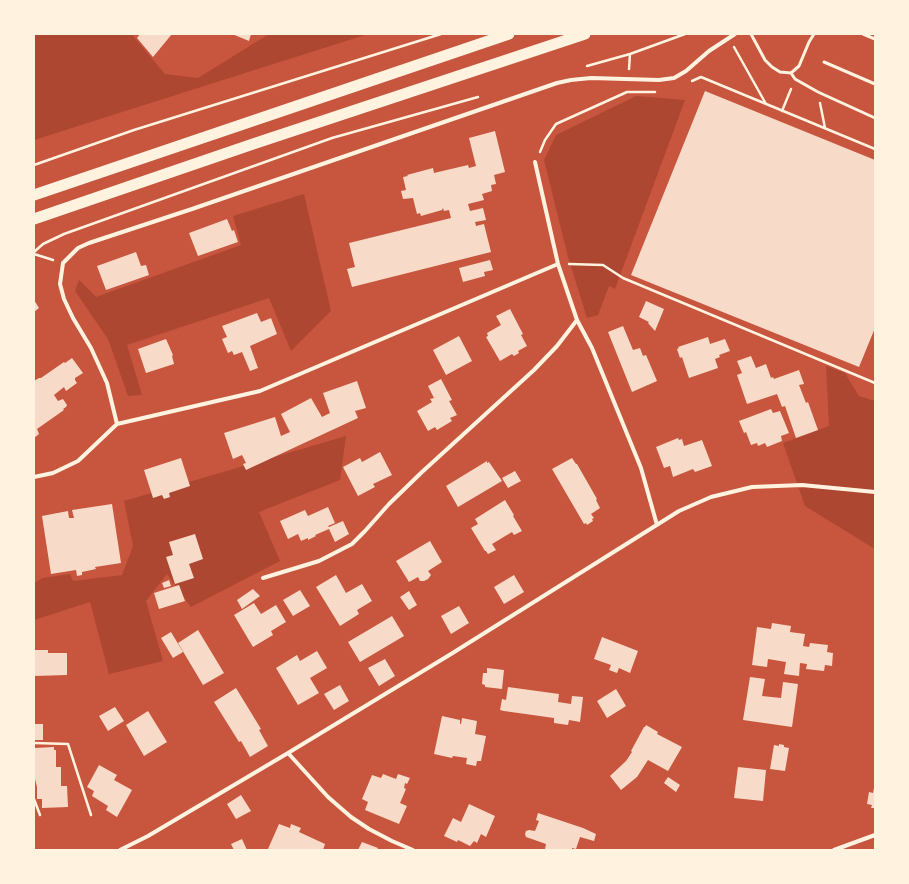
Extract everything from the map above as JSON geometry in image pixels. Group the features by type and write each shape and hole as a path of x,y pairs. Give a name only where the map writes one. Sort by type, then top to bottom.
{"highway":[{"path":"34,195 509,34"},
{"path":"34,219 253,144 585,34"}],"street":[{"path":"117,424 107,382 91,348 73,318 64,298 60,284 63,263 78,248 546,86 570,80 591,78 659,80 674,78 686,71 709,51 735,34"},
{"path":"535,162 558,264 577,320 592,348 641,468 658,525"},
{"path":"34,477 53,473 78,461 117,424 260,391 558,264"},
{"path":"263,578 319,561 352,544 389,504 422,472 534,370 557,346 577,320"},
{"path":"120,850 148,836 288,754 680,511 711,497 752,487 802,485 875,492"},
{"path":"288,754 328,797 352,817 369,829 413,850"},
{"path":"834,850 875,835"}],"lane":[{"path":"752,34 765,60 780,72 791,73 799,66 814,34"},
{"path":"863,34 875,39"},
{"path":"824,62 875,84"},
{"path":"791,73 795,79 818,92 875,118"}],"path":[{"path":"34,165 84,149 134,130 441,34"},
{"path":"584,67 630,54 677,35 686,34"},
{"path":"728,38 766,104"},
{"path":"629,72 630,54"},
{"path":"686,84 701,77 875,149"},
{"path":"782,111 795,79"},
{"path":"627,92 628,88"},
{"path":"535,162 545,140 556,124 627,92 656,92"},
{"path":"818,92 825,128"},
{"path":"63,263 34,253 43,244 64,234 332,138 485,95"},
{"path":"558,264 604,265 623,278 875,383"},
{"path":"34,743 68,744 91,815"},
{"path":"34,799 40,815"}],"shaded area":[{"path":"34,34 134,34 133,36 165,74 198,78 269,34 368,34 34,140"},
{"path":"636,96 685,100 615,289 609,286 598,315 587,318 568,257 544,160 556,135"},
{"path":"304,194 331,311 291,351 269,298 127,345 142,395 128,396 108,339 75,291 79,280 96,297 241,245 233,216"},
{"path":"826,366 845,373 859,396 875,401 875,549 805,506 783,443 829,426"},
{"path":"346,436 340,480 259,512 280,561 191,607 167,574 146,601 163,661 109,674 90,602 34,620 34,583 43,578 70,574 73,581 122,575 133,546 124,501"}],"building":[{"path":"140,34 172,34 153,57 137,38"},
{"path":"232,34 251,34 249,41"},
{"path":"705,91 875,160 875,328 859,367 631,275"},
{"path":"495,131 505,172 494,175 496,184 491,185 492,191 482,194 484,200 468,204 470,211 483,208 486,220 475,222 476,226 484,224 491,252 352,287 347,269 355,267 349,243 451,218 449,210 444,211 443,208 442,210 421,216 420,213 417,214 413,198 403,199 401,191 406,190 403,177 433,168 434,173 468,165 469,168 476,166 469,138"},
{"path":"227,219 232,231 234,230 238,242 198,256 189,233"},
{"path":"136,252 141,266 146,265 149,275 106,290 97,266"},
{"path":"490,260 493,270 484,272 485,276 463,282 459,268"},
{"path":"34,300 39,308 34,312"},
{"path":"646,301 664,309 655,331 648,323 649,322 639,317"},
{"path":"510,309 523,334 521,335 527,346 518,351 519,353 514,356 512,354 500,361 486,337 488,336 487,333 501,325 496,316"},
{"path":"257,313 261,322 271,318 277,334 250,346 258,368 250,371 242,352 234,355 232,351 228,353 222,339 227,337 222,326"},
{"path":"623,326 633,350 640,348 643,356 646,355 657,381 632,392 608,332"},
{"path":"459,336 472,361 446,375 433,350"},
{"path":"708,337 710,344 725,339 730,351 719,355 720,357 715,359 718,368 689,378 682,357 680,358 677,349 679,348 678,347"},
{"path":"166,339 173,355 174,364 146,373 138,349"},
{"path":"751,356 756,368 766,364 771,378 773,377 774,379 799,370 804,384 799,385 806,403 808,402 818,430 796,438 785,406 782,407 777,394 747,404 737,375 742,373 737,361"},
{"path":"72,358 83,373 75,378 77,383 66,391 64,387 54,395 58,401 63,399 67,405 63,409 64,410 37,429 39,434 34,438 34,381"},
{"path":"441,379 452,400 449,401 457,415 450,418 452,421 437,430 435,427 428,431 417,411 432,402 430,399 434,398 428,386"},
{"path":"357,381 366,408 355,411 358,418 246,470 243,464 246,463 242,455 233,459 224,433 275,417 281,436 290,432 281,414 311,398 322,417 330,413 323,393"},
{"path":"771,409 773,413 780,411 789,433 781,436 782,441 767,447 765,443 758,446 757,443 751,445 746,432 744,433 739,421"},
{"path":"678,438 679,440 682,439 684,446 702,440 712,466 695,472 693,469 673,477 670,466 664,468 656,447"},
{"path":"380,452 392,475 373,484 375,487 358,496 343,467 360,458 362,462"},
{"path":"181,458 190,486 169,493 170,497 164,499 162,495 153,498 144,470"},
{"path":"572,458 597,499 596,500 600,508 591,514 594,518 592,519 593,521 587,525 586,523 584,524 552,469"},
{"path":"487,461 502,481 458,507 446,486"},
{"path":"515,471 521,481 508,488 502,478"},
{"path":"505,500 522,531 514,535 512,532 492,544 496,550 488,554 471,528 478,524 475,519"},
{"path":"112,504 121,563 95,567 96,569 82,572 82,575 77,576 76,570 51,574 42,516 68,511 69,518 74,518 72,510"},
{"path":"328,507 335,523 328,526 329,527 343,521 349,534 335,542 329,529 308,540 308,538 301,541 298,534 288,539 280,521 305,510 308,516"},
{"path":"195,534 203,559 189,564 194,578 175,584 166,557 173,555 169,542"},
{"path":"430,541 442,562 428,571 431,575 428,579 420,581 418,577 409,582 396,561"},
{"path":"336,575 346,593 362,584 372,601 357,610 359,614 340,626 316,587"},
{"path":"514,575 524,592 504,604 494,587"},
{"path":"169,580 171,586 164,588 162,583"},
{"path":"179,585 185,601 159,609 154,593"},
{"path":"253,589 260,596 242,609 237,600"},
{"path":"300,590 310,606 293,616 283,600"},
{"path":"409,591 417,605 409,610 400,597"},
{"path":"254,603 261,614 276,605 286,622 271,631 273,635 253,647 234,615"},
{"path":"459,606 469,623 451,634 441,616"},
{"path":"392,616 404,636 360,662 348,642"},
{"path":"772,623 791,626 790,632 805,634 803,646 809,647 810,643 828,645 827,652 833,653 832,666 825,665 824,671 806,669 807,664 800,663 799,676 784,674 786,662 768,659 767,667 752,665 757,627 771,629"},
{"path":"198,630 224,673 203,685 178,643"},
{"path":"171,632 183,652 173,658 161,638"},
{"path":"602,637 638,651 630,673 619,668 617,673 609,670 611,665 594,659"},
{"path":"34,650 48,650 48,653 67,653 67,675 34,676"},
{"path":"317,651 327,668 310,678 319,693 298,705 276,668 297,655 300,661"},
{"path":"385,659 395,676 379,686 368,668"},
{"path":"487,668 504,670 502,689 485,687 485,685 482,684 483,673 487,673"},
{"path":"750,677 765,679 762,696 781,698 783,682 798,684 792,727 743,720"},
{"path":"340,685 349,701 334,710 324,694"},
{"path":"508,687 559,694 558,702 571,704 572,696 583,697 580,722 569,720 568,725 554,723 554,718 500,710 502,699 506,700"},
{"path":"236,688 261,729 259,730 268,746 250,757 241,741 239,742 214,702"},
{"path":"616,689 626,706 607,718 597,701"},
{"path":"115,707 124,721 108,731 99,716"},
{"path":"148,711 167,742 144,756 126,725"},
{"path":"442,716 460,720 460,724 462,718 477,721 475,734 486,736 481,761 477,761 476,766 466,764 467,758 453,756 452,758 434,754"},
{"path":"34,724 43,724 43,740 34,740"},
{"path":"646,725 658,732 657,734 682,747 668,771 648,760 637,777 621,790 610,776 626,761"},
{"path":"779,744 789,748 785,771 770,769 774,745 779,746"},
{"path":"54,747 54,750 56,750 56,767 61,767 61,786 67,786 68,807 42,808 42,799 37,799 37,787 34,779 34,748"},
{"path":"99,765 117,775 114,780 132,790 117,817 106,810 108,806 92,796 94,791 87,787"},
{"path":"738,767 766,770 763,801 734,798"},
{"path":"383,774 396,779 398,774 410,778 407,784 405,783 404,788 406,789 400,803 407,806 399,824 365,810 368,802 362,799 372,775 381,778"},
{"path":"668,777 680,785 676,792 664,783"},
{"path":"874,788 875,808 871,808 872,805 867,804 869,792 873,793"},
{"path":"241,795 251,811 236,819 227,804"},
{"path":"469,804 495,816 486,837 481,834 477,843 474,841 470,846 458,840 457,842 444,836 453,818 461,822"},
{"path":"538,813 583,828 596,834 594,841 580,837 576,849 545,849 546,844 526,837 525,834 526,831 529,830 535,831 539,821 536,820"},
{"path":"279,824 290,828 291,824 301,828 299,832 325,844 323,850 268,849"},
{"path":"242,839 247,850 234,850 231,844"},
{"path":"362,842 378,848 377,850 358,850"}]}
